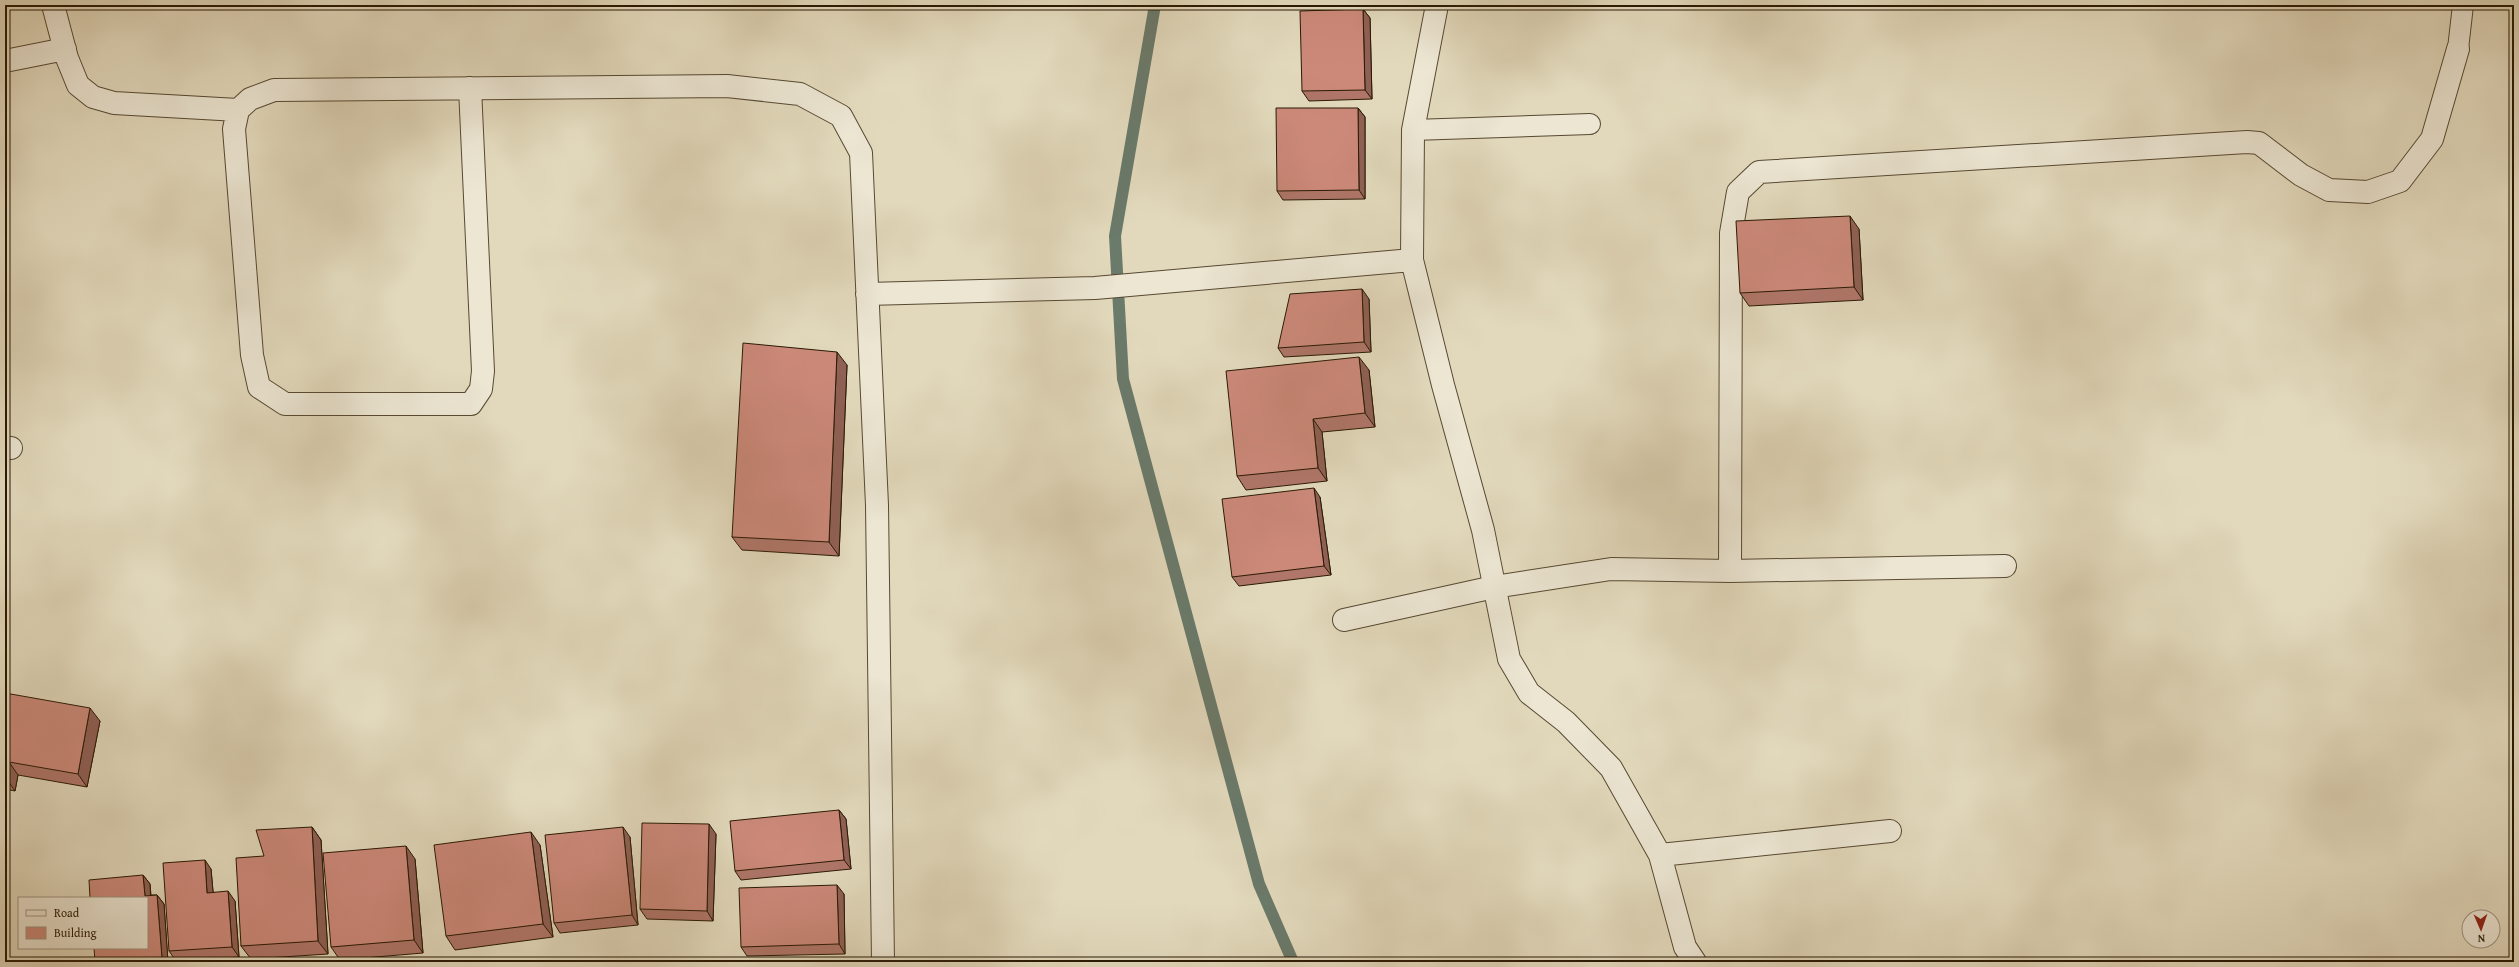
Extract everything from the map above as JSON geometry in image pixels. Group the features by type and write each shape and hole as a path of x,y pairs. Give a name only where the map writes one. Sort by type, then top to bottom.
{"street":[{"path":"53,5 65,49 78,85 92,97 114,103 238,110"},
{"path":"1437,5 1413,130 1412,260 1443,385 1483,530 1510,659 1529,693 1566,722 1611,768 1660,855 1685,947 1695,962"},
{"path":"5,61 65,49"},
{"path":"1730,571 1731,233 1738,192 1759,172 2247,142 2259,143 2301,175 2329,190 2368,192 2400,180 2432,139 2458,49"},
{"path":"470,88 483,371 481,389 471,404 285,404 259,387 252,355 234,129 238,110 250,99 274,90 470,88 728,86 800,94 840,116 861,153 877,505 883,962"},
{"path":"867,294 1094,288 1412,260"},
{"path":"1344,620 1494,587 1611,569 1730,571 2005,566"},
{"path":"1660,855 1890,831"}],"lane":[{"path":"2458,49 2463,5"},
{"path":"1413,130 1590,124"}],"building":[{"path":"1363,9 1365,90 1302,91 1300,11"},
{"path":"1276,108 1358,108 1359,190 1277,191"},
{"path":"1850,216 1854,287 1740,293 1736,221"},
{"path":"1362,289 1364,342 1278,348 1290,294"},
{"path":"743,343 837,352 829,542 732,537"},
{"path":"1359,357 1365,413 1313,419 1318,468 1237,476 1226,371"},
{"path":"1314,488 1324,566 1232,577 1222,499"},
{"path":"5,693 90,708 78,774 9,762 5,778"},
{"path":"839,810 844,860 735,871 730,821"},
{"path":"642,823 709,824 707,911 640,909"},
{"path":"312,827 318,941 241,946 236,858 264,856 256,830"},
{"path":"623,827 632,915 554,923 545,835"},
{"path":"531,832 543,924 446,936 434,845"},
{"path":"406,846 414,940 331,947 323,853"},
{"path":"205,860 207,893 228,891 232,947 169,951 163,863"},
{"path":"143,875 145,896 157,895 162,958 95,962 94,949 148,949 148,897 90,897 89,880"},
{"path":"837,885 839,944 741,947 739,888"},
{"path":"742,959 834,962 742,962"}],"waterway":[{"path":"1155,5 1115,236 1123,379 1259,884 1293,962"}]}
